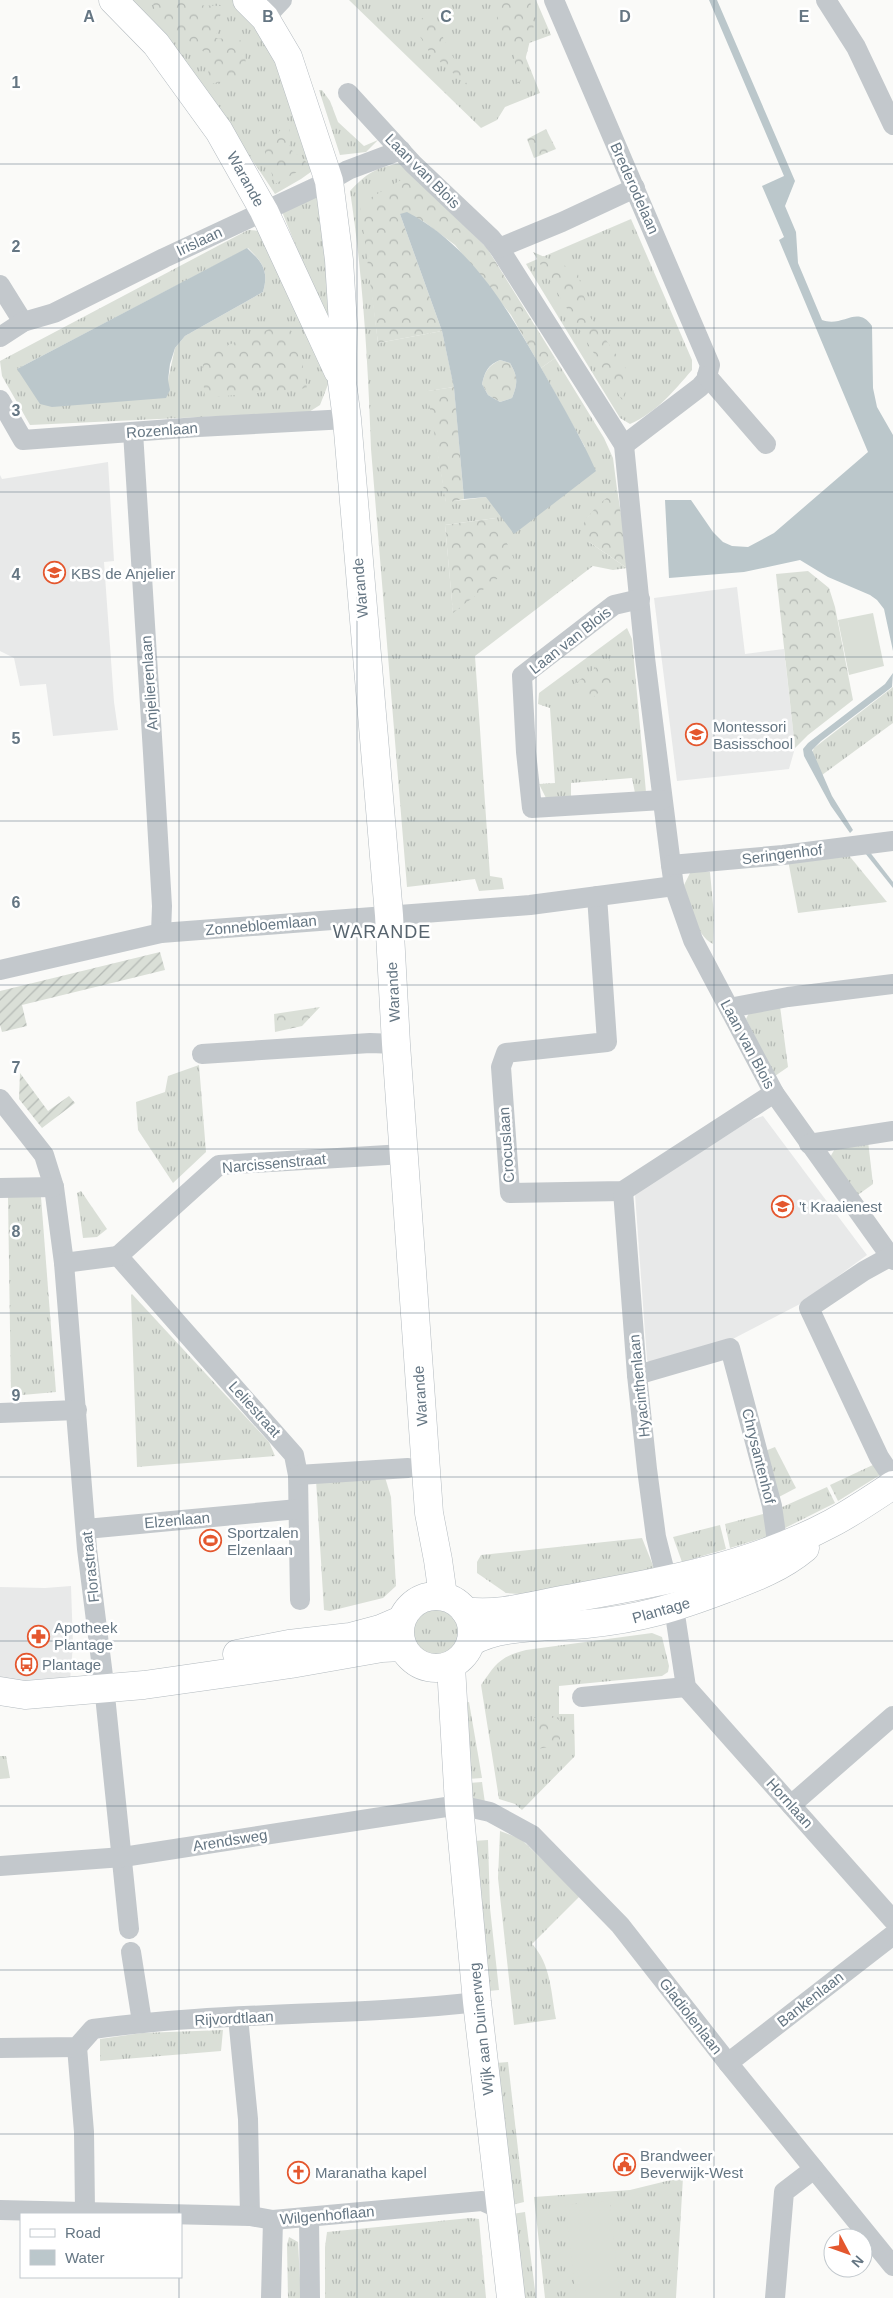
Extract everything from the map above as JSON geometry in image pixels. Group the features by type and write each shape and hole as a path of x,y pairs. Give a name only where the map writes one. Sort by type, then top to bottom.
{"main road":[{"name":"Warande","path":"113,0 156,44 213,123 264,211 325,340 342,382"},
{"name":"Warande","path":"265,6 288,57 328,181 339,260 343,324 342,382 347,419 390,915 396,1044 428,1514 438,1560 433,1597"},
{"name":"Plantage","path":"465,1611 480,1613 504,1611 624,1589 780,1556 893,1485"},
{"name":"Plantage","path":"471,1642 482,1635 497,1632 630,1619 674,1608 772,1571 780,1556"},
{"path":"433,1597 451,1599 465,1611 472,1632 471,1642 466,1652 440,1667 417,1664 408,1657 402,1647 399,1629 401,1620 410,1606 433,1597"},
{"path":"104,1686 289,1644 350,1637 380,1629 401,1620"},
{"path":"7,1692 24,1695 104,1686 144,1685 291,1664 382,1648 402,1647"},
{"name":"Wijk aan Duinerweg","path":"440,1667 436,1701 457,1759 459,1805 477,2002 511,2298"}],"street":[{"name":"Brederodelaan","path":"554,0 708,357 710,365 707,376"},
{"path":"826,0 856,47 893,124"},
{"name":"Laan van Blois","path":"348,93 401,150 499,248 624,445 662,800 674,886 693,940 774,1093 892,1257"},
{"name":"Irislaan","path":"0,337 23,322 54,313 348,170 401,150"},
{"path":"499,248 562,222 635,188"},
{"path":"0,285 23,322"},
{"path":"624,445 700,386 707,376 766,444"},
{"name":"Rozenlaan","path":"0,400 23,440 347,419"},
{"name":"Anjelierenlaan","path":"133,432 154,753 162,906 161,933"},
{"name":"Laan van Blois","path":"640,599 614,604 522,676 526,752 532,808 662,800"},
{"name":"Seringenhof","path":"670,865 784,855 893,841"},
{"name":"Zonnebloemlaan","path":"0,970 161,933 530,905 674,886"},
{"name":"Crocuslaan","path":"597,896 607,1042 506,1053 501,1067 510,1193 623,1191"},
{"path":"729,1008 788,997 893,984"},
{"path":"202,1054 370,1043 396,1044"},
{"path":"623,1191 774,1093"},
{"name":"Florastraat","path":"0,1099 44,1155 54,1187 64,1263 78,1410 86,1529 123,1857 129,1930"},
{"path":"809,1144 893,1131"},
{"name":"Narcissenstraat","path":"118,1256 219,1165 404,1154"},
{"path":"0,1188 54,1187"},
{"name":"Hyacinthenlaan","path":"623,1191 637,1375 656,1537 666,1579"},
{"path":"64,1263 118,1256"},
{"name":"Leliestraat","path":"118,1256 294,1455 298,1475 300,1600"},
{"path":"892,1257 809,1308 879,1457 893,1478"},
{"name":"Chrysantenhof","path":"637,1375 730,1348 772,1506 780,1556"},
{"path":"0,1413 78,1410"},
{"path":"298,1475 408,1468"},
{"name":"Elzenlaan","path":"86,1529 298,1509"},
{"path":"582,1697 686,1687 674,1608 666,1579"},
{"name":"Hornlaan","path":"686,1687 893,1920"},
{"path":"791,1805 893,1716"},
{"name":"Arendsweg","path":"0,1866 123,1857 459,1805"},
{"name":"Gladiolenlaan","path":"459,1805 490,1812 532,1835 620,1925 728,2063 893,2266"},
{"name":"Bankenlaan","path":"728,2063 893,1935"},
{"path":"131,1952 142,2022"},
{"name":"Rijvordtlaan","path":"76,2047 93,2029 142,2022 391,2009 477,2002"},
{"path":"238,2017 248,2119 250,2216"},
{"path":"0,2048 76,2047 84,2132 85,2210"},
{"path":"775,2298 784,2192 814,2169"},
{"name":"Wilgenhoflaan","path":"182,2214 250,2216 273,2220 482,2201 502,2210"},
{"name":"Wilgenhoflaan","path":"0,2210 85,2210 168,2213"},
{"path":"309,2218 310,2298"},
{"path":"271,2298 273,2220"}],"shaded area":[{"path":"108,462 114,561 104,562 114,702 118,730 53,736 46,684 20,686 14,658 0,651 0,475 2,479"},
{"path":"737,587 745,654 784,649 795,748 789,769 677,781 654,598"},
{"path":"763,1116 867,1255 800,1304 727,1342 652,1365 647,1360 635,1194 751,1120"},
{"path":"71,1586 73,1645 69,1692 0,1691 0,1587 45,1588"}],"green space":[{"path":"121,0 241,0 276,52 315,169 275,194 221,118"},
{"path":"152,0 187,0 193,5 222,6 216,38 245,41 246,77 206,85 211,57 157,18"},
{"path":"349,0 536,0 551,35 521,46 540,93 505,107 497,120 481,128"},
{"path":"501,0 530,0 534,25 518,88 513,47 495,31"},
{"path":"431,14 468,86 430,53 412,23"},
{"path":"319,90 322,90 330,101 338,122 364,146 378,140 366,152 340,155"},
{"path":"290,119 289,148 310,165 275,184 264,149"},
{"path":"546,129 556,149 534,158 527,139"},
{"path":"400,163 411,174 370,275 378,343 442,331 454,387 428,391 446,502 486,497 585,447 541,368 555,358 604,438 613,458 617,489 587,518 589,542 627,568 613,570 593,566 475,656 490,876 502,878 504,889 479,891 475,879 407,887 371,449 364,320 350,191 372,172","holes":["496,518 453,612 445,525"]},
{"path":"411,174 487,248 555,358 541,368 511,315 455,245 423,221 400,214 442,331 378,343 360,204"},
{"path":"320,190 341,373 326,322 281,209"},
{"path":"631,219 692,360 692,370 671,394 648,414 630,424 620,418 526,264"},
{"path":"248,230 264,231 305,313 329,382 320,405 309,412 30,425 2,376 0,361","holes":["248,248 261,263 265,273 263,292 185,336 175,348 168,380 17,369"]},
{"path":"533,252 577,271 590,317 631,376 622,400"},
{"path":"277,326 289,328 297,338 307,388 205,398 202,369 205,357 215,350"},
{"path":"500,360 510,363 515,372 516,380 512,398 500,402 488,395 482,384 488,369"},
{"path":"454,387 464,499 446,503 427,391"},
{"path":"617,489 626,544 627,568 589,542 581,533 585,520"},
{"path":"496,518 516,564 453,613 445,525"},
{"path":"808,571 829,588 835,607 853,700 808,735 795,748 776,574"},
{"path":"873,613 884,666 849,675 838,620"},
{"path":"627,628 632,639 646,792 635,793 632,778 571,783 571,798 546,798 539,784 555,783 550,708 538,704 539,693"},
{"path":"608,658 621,675 587,702 572,686"},
{"path":"893,687 893,723 822,775 812,753 814,748"},
{"path":"847,853 887,902 798,913 788,860"},
{"path":"699,871 710,872 714,915 713,944 707,940 697,926 683,887 690,873"},
{"path":"160,952 165,970 22,1005 27,1026 2,1032 0,1025 0,991"},
{"path":"780,1006 788,1067 775,1076 746,1019 749,1013"},
{"path":"320,1007 302,1026 275,1032 274,1014"},
{"path":"199,1065 206,1152 173,1183 138,1130 136,1102 165,1092 168,1076"},
{"path":"20,1073 48,1111 69,1096 75,1103 42,1128 19,1099"},
{"path":"868,1141 873,1184 855,1197 829,1159 837,1145"},
{"path":"81,1191 107,1229 97,1237 83,1238 77,1193"},
{"path":"8,1197 41,1197 56,1392 11,1396"},
{"path":"132,1294 269,1442 275,1456 137,1467"},
{"path":"775,1447 796,1488 777,1498 765,1451"},
{"path":"875,1464 880,1475 838,1501 830,1485"},
{"path":"384,1474 391,1497 396,1586 383,1598 330,1611 324,1610 316,1480"},
{"path":"827,1487 835,1503 785,1528 780,1508"},
{"path":"767,1513 772,1535 730,1548 725,1524"},
{"path":"720,1525 726,1549 682,1562 673,1537"},
{"path":"642,1538 656,1573 533,1595 506,1593 477,1573 477,1562 481,1555"},
{"path":"437,1607 451,1611 458,1618 462,1632 458,1646 451,1653 437,1657 423,1653 416,1646 412,1632 416,1618 423,1611"},
{"path":"652,1633 662,1637 669,1666 668,1672 662,1676 559,1686 559,1714 574,1714 575,1756 522,1810 515,1804 499,1799 481,1685 499,1662 510,1655 526,1650"},
{"path":"469,1702 482,1778 468,1779 461,1704"},
{"path":"554,1716 559,1720 560,1739 554,1746 537,1749 534,1718"},
{"path":"0,1756 6,1756 10,1778 0,1779"},
{"path":"482,1782 485,1803 470,1804 469,1783"},
{"path":"500,1831 521,1839 580,1896 532,1944 543,1960 547,1970 556,2019 514,2025 498,1878"},
{"path":"488,1840 490,1908 499,1990 488,1991 473,1841"},
{"path":"223,2030 221,2051 100,2061 100,2039 142,2033"},
{"path":"508,2062 524,2202 512,2205 496,2063"},
{"path":"683,2177 676,2298 545,2298 534,2197 630,2190"},
{"path":"610,2201 620,2298 576,2298 565,2205"},
{"path":"525,2212 536,2298 522,2298 512,2214"},
{"path":"470,2218 479,2219 486,2298 325,2298 325,2247 327,2232"},
{"path":"289,2237 298,2242 301,2298 288,2298 287,2245"}],"water":[{"path":"709,0 717,0 795,181 785,206 796,232 798,263 822,320 830,322 861,317 872,326 873,388 877,407 893,435 893,651 884,609 877,600 870,595 828,577 800,560 744,572 669,578 665,500 691,500 713,532 723,542 732,546 748,547 774,533 868,452 779,240 784,237 762,186 784,176"},
{"path":"407,212 430,226 451,243 487,282 531,350 571,421 596,471 514,534 486,497 464,499 454,388 442,331 400,214","holes":["500,360 510,363 516,376 515,388 512,398 500,402 488,395 482,384 483,379 488,369 496,362"]},
{"path":"247,248 261,263 265,273 263,292 185,336 175,348 170,364 168,380 170,390 166,398 52,407 40,404 17,369"},
{"path":"893,673 892,687 821,741 812,750 832,796 853,830 850,833 831,806 804,756 803,749 808,743 885,684"},
{"path":"869,851 893,882 893,888 865,853"}],"place":[{"name":"KBS de Anjelier","path":"55,573"},
{"name":"Montessori Basisschool","path":"697,735"},
{"name":"'t Kraaienest","path":"783,1206"},
{"name":"Sportzalen Elzenlaan","path":"211,1541"},
{"name":"Apotheek Plantage","path":"38,1636"},
{"name":"Plantage","path":"26,1664"},
{"name":"Brandweer Beverwijk-West","path":"624,2164"},
{"name":"Maranatha kapel","path":"299,2172"}],"district":[{"name":"WARANDE","path":"382,932"}]}
